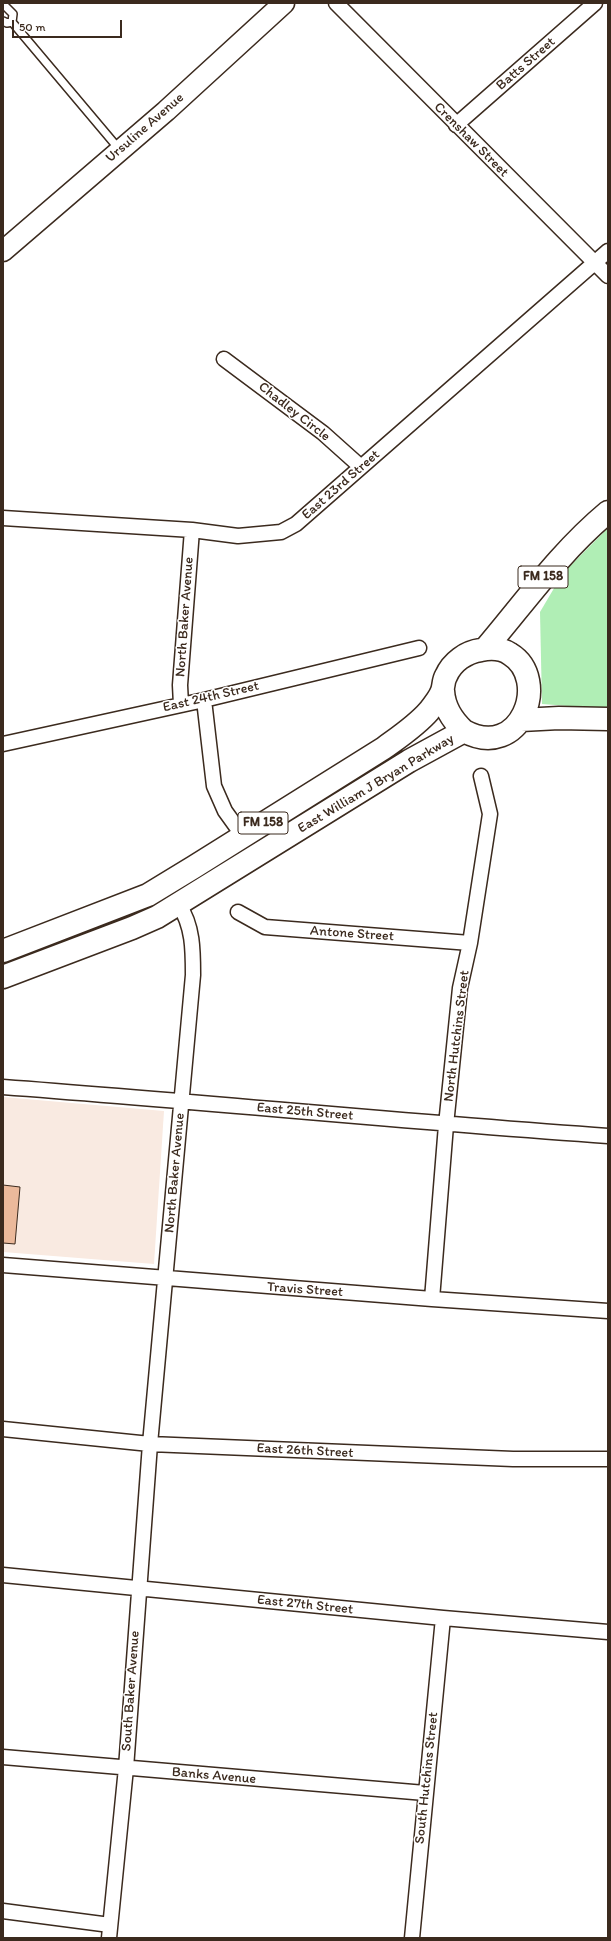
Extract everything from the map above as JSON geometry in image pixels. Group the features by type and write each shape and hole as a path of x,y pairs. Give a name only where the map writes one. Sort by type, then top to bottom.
{"main road":[{"name":"FM 158","path":"485,649 545,575 586,531 608,512"},
{"name":"East William J Bryan Parkway","path":"3,951 148,894 172,881 400,736 428,712 442,691 445,677 456,662 470,652 485,649"},
{"path":"485,649 499,649 511,654 524,672 528,682 529,698 526,711 521,720"},
{"path":"442,691 446,709 464,731"},
{"path":"521,720 560,718 608,719"},
{"name":"East William J Bryan Parkway","path":"3,978 132,928 179,905 410,761 464,731 479,737 496,737 509,731 521,720"}],"street":[{"name":"Ursuline Avenue","path":"3,251 120,151 284,3"},
{"name":"Crenshaw Street","path":"336,3 608,276"},
{"name":"Batts Street","path":"456,125 595,3"},
{"name":"East 23rd Street","path":"3,518 192,530 238,536 281,532 296,524 608,251"},
{"name":"Chadley Circle","path":"224,359 323,433 361,467"},
{"name":"North Baker Avenue","path":"181,705 180,685 192,530"},
{"name":"East 24th Street","path":"3,744 204,700 419,648"},
{"path":"204,700 214,786 226,811 243,836"},
{"name":"North Hutchins Street","path":"432,1299 446,1125 460,988 470,942 490,814 481,776"},
{"name":"North Baker Avenue","path":"150,1444 193,975 193,941 184,912 179,905"},
{"name":"Antone Street","path":"238,912 265,927 470,942"},
{"name":"East 25th Street","path":"3,1087 182,1101 446,1125 608,1136"},
{"name":"Travis Street","path":"3,1265 165,1279 608,1311"},
{"name":"East 26th Street","path":"3,1429 150,1444 512,1459 608,1459"},
{"name":"South Baker Avenue","path":"109,1932 126,1768 138,1588 150,1444"},
{"name":"East 27th Street","path":"3,1575 443,1618 608,1632"},
{"name":"South Hutchins Street","path":"412,1938 443,1618"},
{"name":"Banks Avenue","path":"3,1757 425,1793"},
{"path":"3,1911 109,1932"}],"lane":[{"path":"3,4 13,14 12,22 120,151"},
{"path":"3,21 7,24 12,22"}],"shaded area":[{"path":"3,1097 164,1111 154,1264 3,1252"}],"green space":[{"path":"608,528 608,709 542,704 540,612 563,573"}],"building":[{"path":"3,1185 20,1187 15,1244 3,1243"}]}
